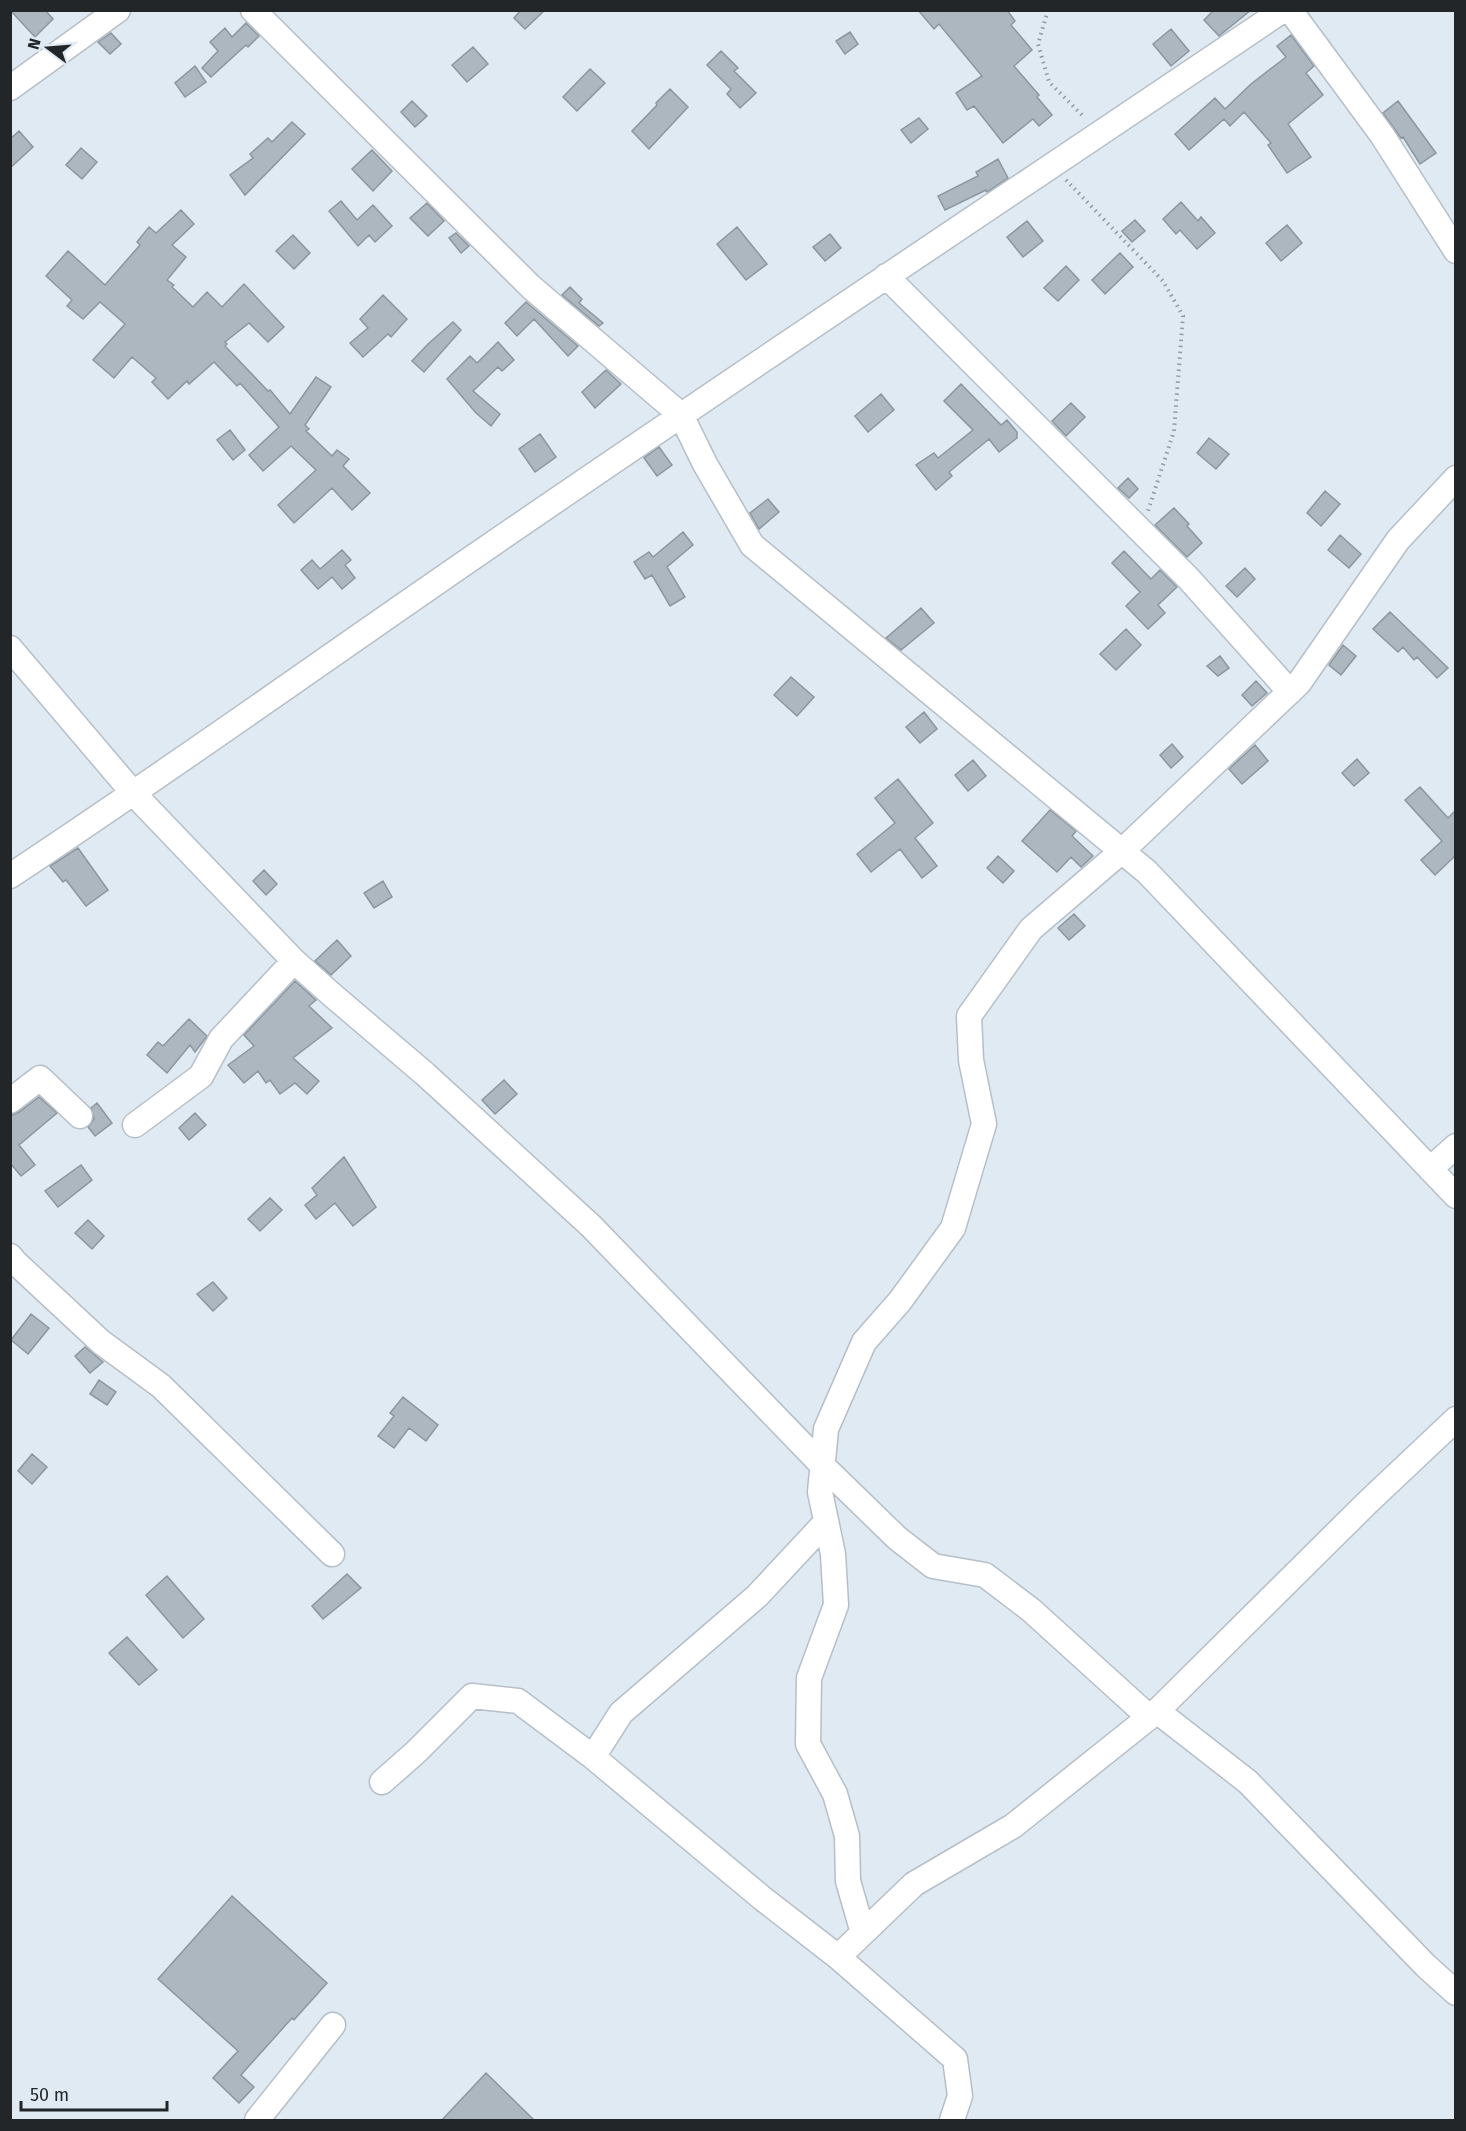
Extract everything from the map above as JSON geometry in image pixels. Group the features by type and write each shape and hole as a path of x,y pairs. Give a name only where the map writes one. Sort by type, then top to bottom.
{"street":[{"path":"10,88 118,10"},
{"path":"10,876 134,795 486,548 681,415 1283,10"},
{"path":"1290,10 1382,135 1455,251"},
{"path":"254,11 531,287 681,415 705,464 752,545 1147,872 1455,1196"},
{"path":"886,276 1189,579 1290,692"},
{"path":"863,1933 848,1881 847,1836 835,1794 808,1744 809,1678 837,1605 833,1554 820,1492 826,1429 864,1342 900,1301 953,1228 984,1124 971,1060 969,1016 1031,929 1122,851 1299,683 1398,540 1455,478"},
{"path":"10,648 134,795 294,961 425,1074 591,1226 822,1465 897,1539 933,1566 985,1575 1031,1610 1153,1714 1248,1782 1455,1993"},
{"path":"135,1125 201,1076 220,1039 294,961"},
{"path":"10,1101 40,1078 80,1116"},
{"path":"1430,1169 1455,1146"},
{"path":"10,1256 101,1342 161,1386 332,1554"},
{"path":"838,1957 914,1884 1013,1826 1153,1714 1455,1419"},
{"path":"593,1757 621,1713 757,1596 826,1522"},
{"path":"382,1782 472,1696 518,1701 593,1757 762,1898 838,1957 955,2059 960,2096 951,2121"},
{"path":"257,2121 333,2025"}],"path":[{"path":"1048,10 1038,44 1049,82 1101,133"},
{"path":"1052,165 1163,281 1183,316 1174,431 1142,531"}],"building":[{"path":"10,10 45,10 53,19 35,37"},
{"path":"521,10 545,10 525,29 514,18"},
{"path":"918,10 1007,10 1015,21 1011,25 1032,50 1014,66 1039,95 1037,97 1052,115 1039,126 1033,119 1003,143 974,106 967,110 956,93 982,76 939,24 934,29"},
{"path":"1214,10 1251,10 1219,36 1204,20"},
{"path":"246,23 259,36 211,77 202,68 218,51 210,42 225,28 232,37"},
{"path":"1171,29 1189,51 1171,66 1153,44"},
{"path":"850,32 858,44 845,54 836,41"},
{"path":"111,33 121,44 110,54 98,42"},
{"path":"1291,35 1314,66 1306,73 1323,95 1288,124 1311,157 1287,173 1268,145 1271,143 1244,112 1230,126 1224,119 1189,150 1175,134 1215,98 1225,109 1251,84 1286,57 1277,46"},
{"path":"473,47 488,64 467,82 452,65"},
{"path":"721,51 738,68 734,71 756,93 740,108 727,94 731,89 707,65"},
{"path":"195,66 206,82 185,97 175,83"},
{"path":"590,69 605,83 577,111 563,97"},
{"path":"670,89 688,107 649,149 632,131"},
{"path":"412,101 427,116 415,127 401,112"},
{"path":"1398,101 1436,153 1420,164 1403,137 1401,138 1383,113"},
{"path":"919,118 928,129 911,143 901,130"},
{"path":"292,122 305,134 245,195 230,175 253,158 250,154 268,138 272,142"},
{"path":"19,131 33,147 10,168 10,139"},
{"path":"81,148 97,162 82,179 66,165"},
{"path":"372,150 392,171 373,191 352,169"},
{"path":"998,159 1008,178 987,192 986,190 945,210 938,196 978,176 976,172"},
{"path":"341,201 357,220 373,205 392,226 375,242 369,235 358,246 329,211"},
{"path":"1181,202 1198,221 1201,217 1215,233 1197,249 1180,230 1176,234 1163,219"},
{"path":"427,203 444,221 428,236 410,218"},
{"path":"181,210 194,224 172,245 186,257 167,280 193,307 207,292 222,307 244,284 284,327 268,342 249,323 225,342 227,344 225,346 268,391 270,390 290,414 316,377 331,387 305,425 309,429 306,431 332,456 337,450 349,459 343,466 370,493 352,510 332,488 294,523 278,505 316,470 291,446 263,471 249,455 279,427 240,383 237,386 214,362 189,384 187,381 168,399 152,382 156,378 132,357 114,378 93,360 125,324 100,302 83,319 67,306 72,300 46,276 68,251 105,285 140,245 137,242 149,227 156,233"},
{"path":"1135,220 1145,231 1132,242 1122,231"},
{"path":"1027,221 1043,241 1023,257 1007,237"},
{"path":"1287,225 1302,243 1281,261 1266,243"},
{"path":"737,227 767,264 746,280 717,244"},
{"path":"456,233 469,246 461,253 449,238"},
{"path":"830,234 841,248 825,261 813,247"},
{"path":"293,235 310,253 294,269 276,251"},
{"path":"1120,253 1133,267 1105,294 1092,280"},
{"path":"1066,266 1079,280 1058,301 1044,288"},
{"path":"570,287 582,299 579,303 603,323 599,326 562,295"},
{"path":"383,295 407,319 391,337 388,334 363,357 350,343 368,328 360,319"},
{"path":"526,302 578,346 568,356 534,319 517,336 505,323"},
{"path":"453,322 461,330 424,372 412,361"},
{"path":"498,342 514,360 502,371 498,367 473,391 500,414 491,426 476,413 447,379 470,356 477,363"},
{"path":"606,370 621,384 595,408 582,392"},
{"path":"961,384 1001,425 1007,420 1017,432 1017,438 999,452 989,439 949,472 952,476 936,490 916,465 934,453 938,458 973,430 944,401"},
{"path":"881,394 894,410 868,432 855,416"},
{"path":"1071,403 1085,417 1066,436 1052,421"},
{"path":"230,430 245,450 233,460 217,440"},
{"path":"540,434 556,457 535,472 519,449"},
{"path":"1209,438 1229,454 1216,469 1197,453"},
{"path":"659,447 672,465 657,476 644,458"},
{"path":"1128,478 1138,489 1129,498 1118,488"},
{"path":"1325,491 1340,504 1321,526 1307,513"},
{"path":"768,499 779,512 759,529 750,513"},
{"path":"1174,508 1202,543 1187,557 1155,525"},
{"path":"683,532 693,545 667,567 685,597 670,606 652,575 645,579 634,562 649,552 653,557"},
{"path":"1340,535 1361,554 1349,568 1328,550"},
{"path":"342,550 351,560 345,565 355,578 342,589 332,577 318,589 301,570 312,560 320,569"},
{"path":"1124,551 1151,579 1160,570 1177,587 1158,605 1165,613 1148,629 1126,606 1140,592 1112,563"},
{"path":"1245,568 1255,579 1237,597 1226,586"},
{"path":"921,608 934,623 901,650 886,638"},
{"path":"1390,612 1448,668 1437,678 1417,657 1414,660 1403,647 1398,652 1373,629"},
{"path":"1126,629 1141,645 1116,670 1100,654"},
{"path":"1343,645 1356,656 1341,675 1329,665"},
{"path":"1220,656 1229,668 1218,676 1207,666"},
{"path":"791,677 814,697 797,716 774,695"},
{"path":"1256,681 1267,693 1252,706 1242,695"},
{"path":"924,712 937,729 920,743 906,727"},
{"path":"1172,744 1183,757 1171,768 1160,755"},
{"path":"1255,745 1268,761 1242,784 1229,769"},
{"path":"1357,759 1369,773 1354,786 1342,773"},
{"path":"973,760 986,776 968,791 955,775"},
{"path":"898,779 933,823 915,838 937,866 922,878 900,849 871,872 857,854 895,823 875,798"},
{"path":"1420,787 1448,818 1455,811 1455,856 1435,875 1421,860 1442,841 1405,800"},
{"path":"1050,810 1076,831 1072,836 1093,856 1081,867 1071,857 1057,872 1022,841"},
{"path":"78,848 108,890 86,906 66,880 63,882 50,866"},
{"path":"998,856 1014,871 1003,883 987,868"},
{"path":"264,870 277,884 266,895 253,881"},
{"path":"383,881 392,897 374,908 364,893"},
{"path":"1074,914 1085,926 1069,940 1058,928"},
{"path":"337,940 351,956 331,975 315,961"},
{"path":"295,981 316,1000 309,1006 332,1028 293,1058 319,1081 307,1094 295,1083 280,1094 270,1080 266,1083 258,1071 244,1083 228,1065 254,1046 244,1035"},
{"path":"189,1019 207,1036 195,1052 190,1045 167,1073 147,1055 158,1042 163,1046"},
{"path":"504,1080 517,1094 495,1114 482,1100"},
{"path":"39,1097 57,1113 19,1145 35,1165 21,1176 10,1163 10,1116"},
{"path":"97,1103 112,1123 95,1136 88,1127 94,1119 91,1108"},
{"path":"195,1113 206,1125 189,1140 179,1128"},
{"path":"344,1157 376,1207 353,1226 335,1203 316,1219 305,1205 317,1195 312,1188"},
{"path":"81,1165 92,1180 58,1207 45,1191"},
{"path":"270,1198 282,1210 260,1231 248,1219"},
{"path":"88,1220 104,1236 92,1249 75,1233"},
{"path":"213,1282 227,1298 213,1311 197,1294"},
{"path":"31,1314 49,1328 28,1354 11,1340"},
{"path":"85,1347 103,1362 90,1373 75,1356"},
{"path":"99,1380 116,1392 107,1405 90,1394"},
{"path":"403,1397 438,1425 426,1441 409,1428 394,1448 378,1436 394,1416 390,1413"},
{"path":"32,1454 47,1467 32,1484 18,1471"},
{"path":"347,1574 361,1588 323,1619 312,1606"},
{"path":"167,1576 204,1619 183,1638 146,1595"},
{"path":"127,1637 157,1670 139,1685 109,1653"},
{"path":"232,1896 327,1983 241,2075 254,2087 239,2103 213,2078 238,2051 158,1979"},
{"path":"486,2073 535,2121 441,2121"}]}
